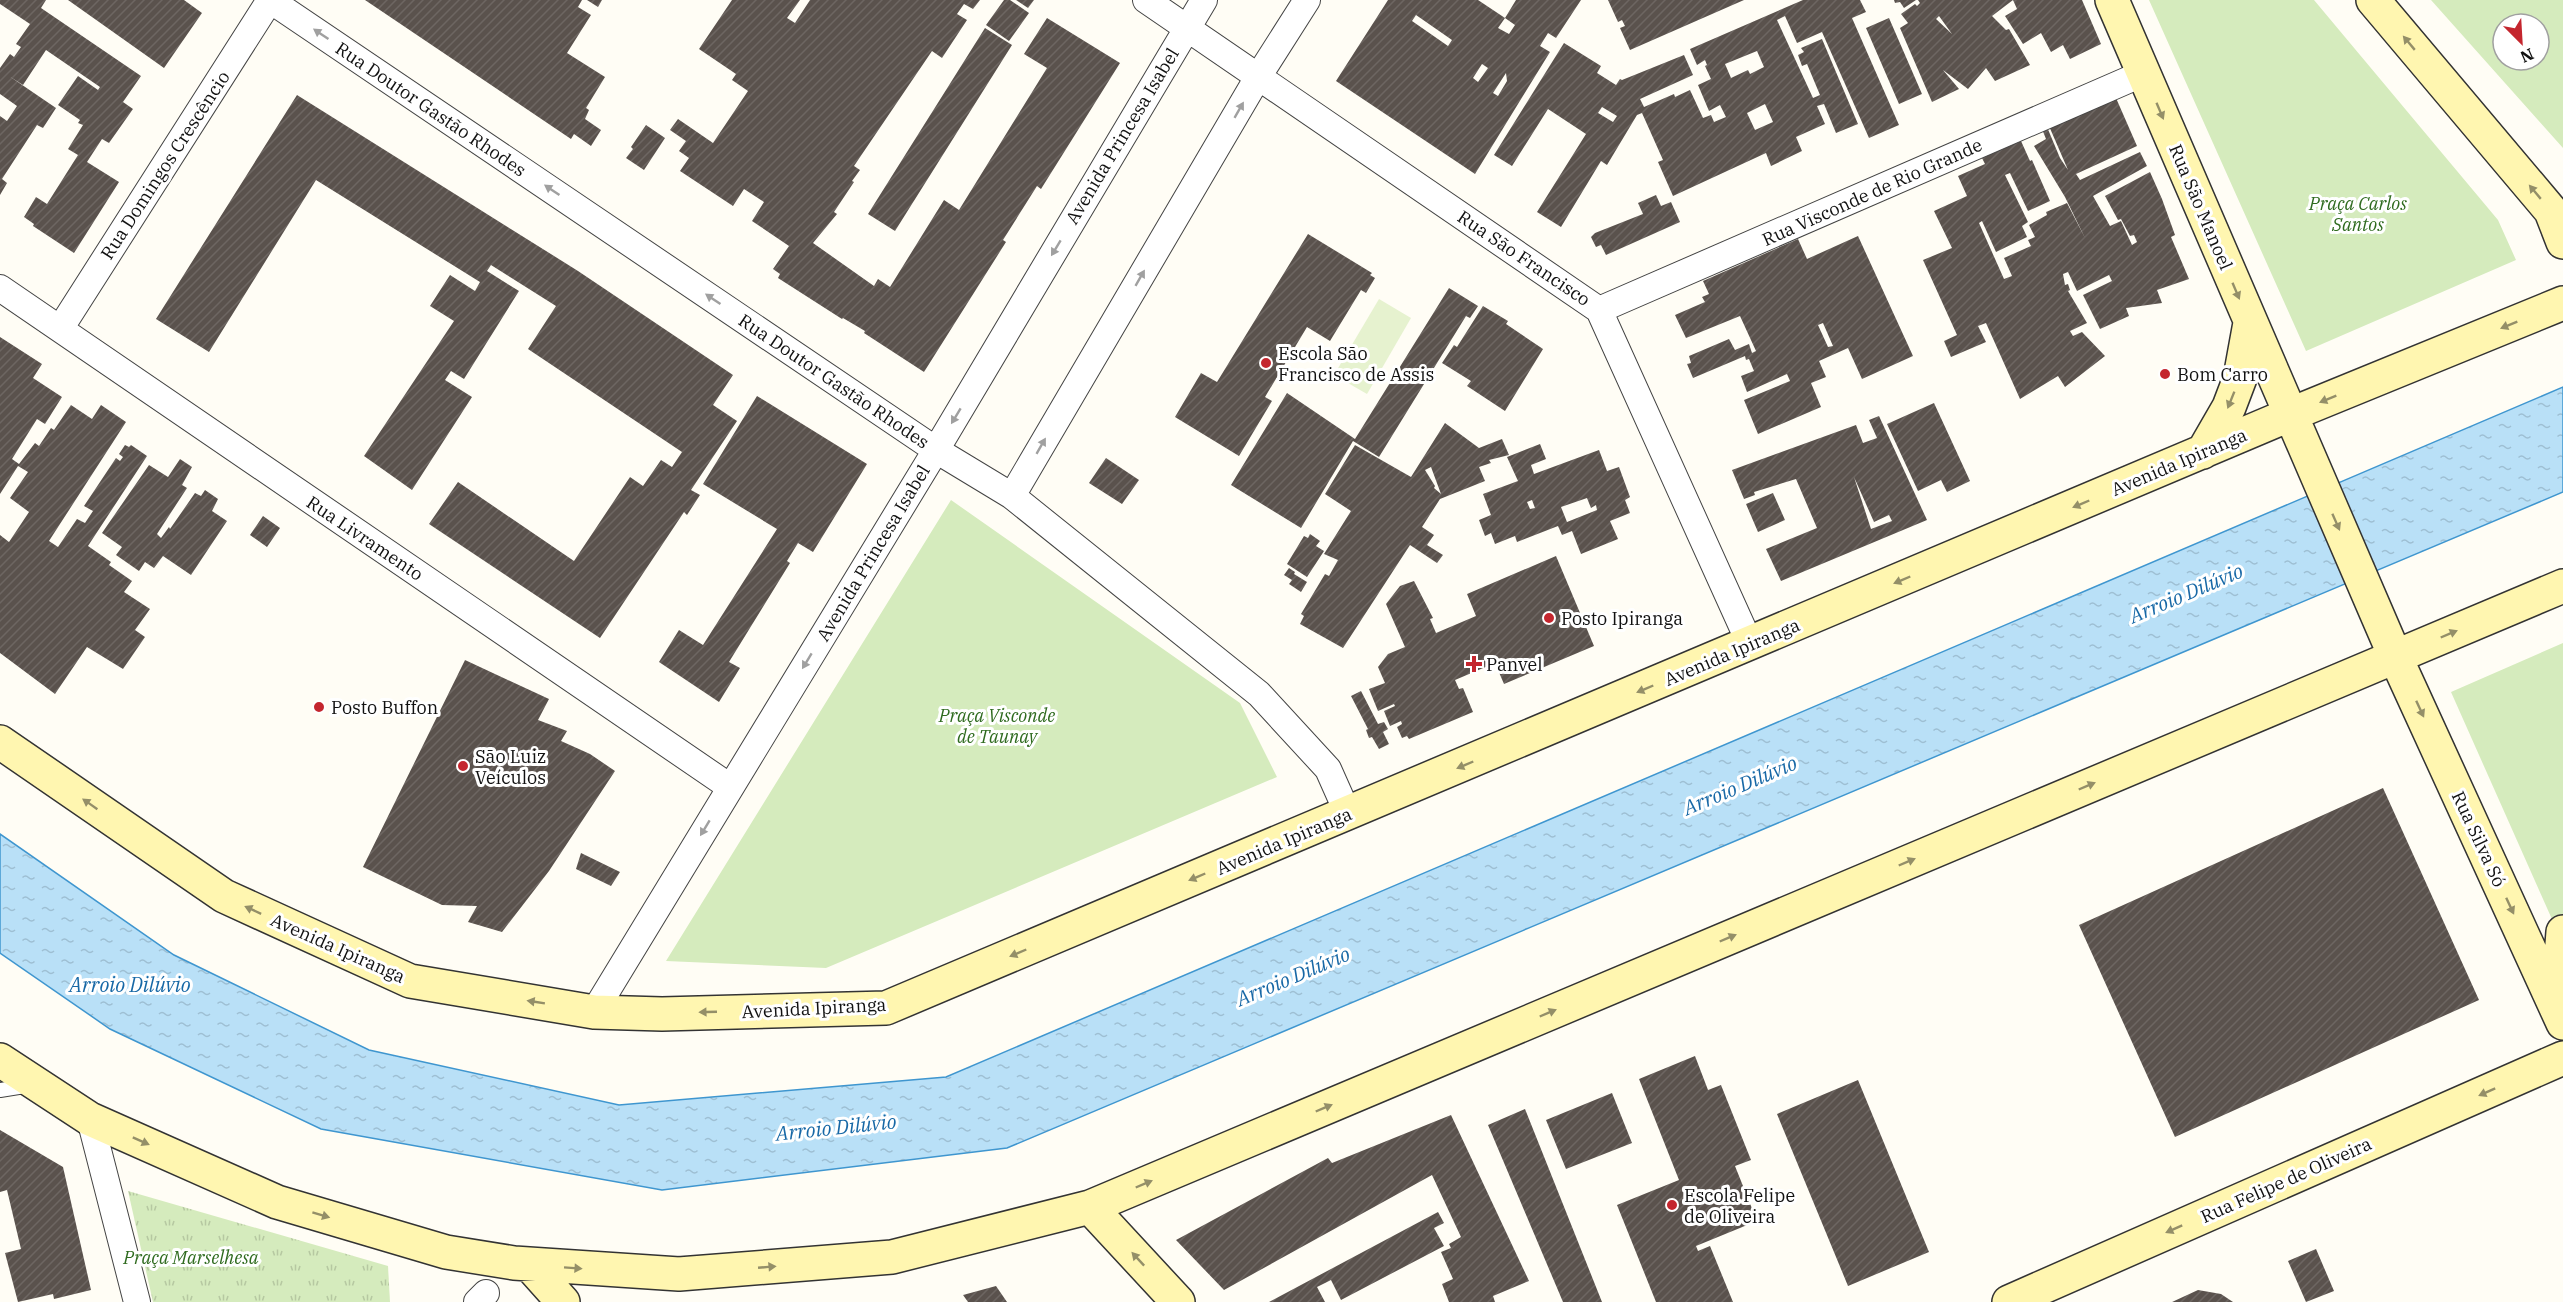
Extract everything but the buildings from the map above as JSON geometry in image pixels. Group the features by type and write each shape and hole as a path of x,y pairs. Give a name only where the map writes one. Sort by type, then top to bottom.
{"main road":[{"name":"Rua São Manoel","path":"2112,0 2368,595"},
{"path":"2373,0 2551,211 2563,242"},
{"name":"Avenida Ipiranga","path":"0,742 224,896 410,981 594,1012 662,1014 886,1008 2289,415 2563,303"},
{"path":"2203,452 2229,407 2240,378 2250,323"},
{"path":"0,1060 90,1119 277,1202 446,1252 530,1265 679,1274 892,1257 1090,1207 2563,586"},
{"name":"Rua Silva Só","path":"2368,595 2560,1015"},
{"path":"2560,1015 2563,932"},
{"name":"Rua Felipe de Oliveira","path":"2009,1302 2563,1058"},
{"path":"1090,1207 1178,1302"},
{"path":"530,1265 563,1302"}],"street":[{"name":"Rua Domingos Crescêncio","path":"60,329 270,0"},
{"name":"Rua Doutor Gastão Rhodes","path":"270,0 936,450 1012,496 1259,694 1328,769 1348,814"},
{"name":"Rua São Francisco","path":"1146,0 1599,310 1750,644"},
{"name":"Avenida Princesa Isabel","path":"594,1012 936,450 1204,0"},
{"path":"1012,496 1258,76 1307,0"},
{"name":"Rua Visconde de Rio Grande","path":"1599,310 2144,73"},
{"name":"Rua Livramento","path":"0,288 729,787"},
{"path":"90,1119 137,1302"}],"lane":[{"path":"0,1089 36,1084"}],"green space":[{"name":"Praça Carlos Santos","path":"2149,0 2314,0 2498,220 2516,260 2306,351"},
{"path":"2431,0 2563,0 2563,148 2495,72 2551,72 2551,12 2491,12 2491,67"},
{"path":"1379,299 1411,318 1367,394 1334,375"},
{"name":"Praça Visconde de Taunay","path":"951,500 1240,703 1277,777 826,968 666,961"},
{"path":"2563,643 2563,944 2451,692"},
{"name":"Praça Marselhesa","path":"128,1191 388,1266 390,1302 153,1302"}],"water":[{"name":"Arroio Dilúvio","path":"2563,387 2563,492 1007,1148 662,1190 321,1129 110,1029 0,953 0,834 174,955 369,1050 619,1105 946,1077"}],"place":[{"name":"Escola São Francisco de Assis","path":"1266,363"},
{"name":"Bom Carro","path":"2165,374"},
{"name":"Posto Ipiranga","path":"1549,618"},
{"name":"Panvel","path":"1474,664"},
{"name":"Posto Buffon","path":"319,707"},
{"name":"São Luiz Veículos","path":"463,766"},
{"name":"Escola Felipe de Oliveira","path":"1672,1205"}]}
